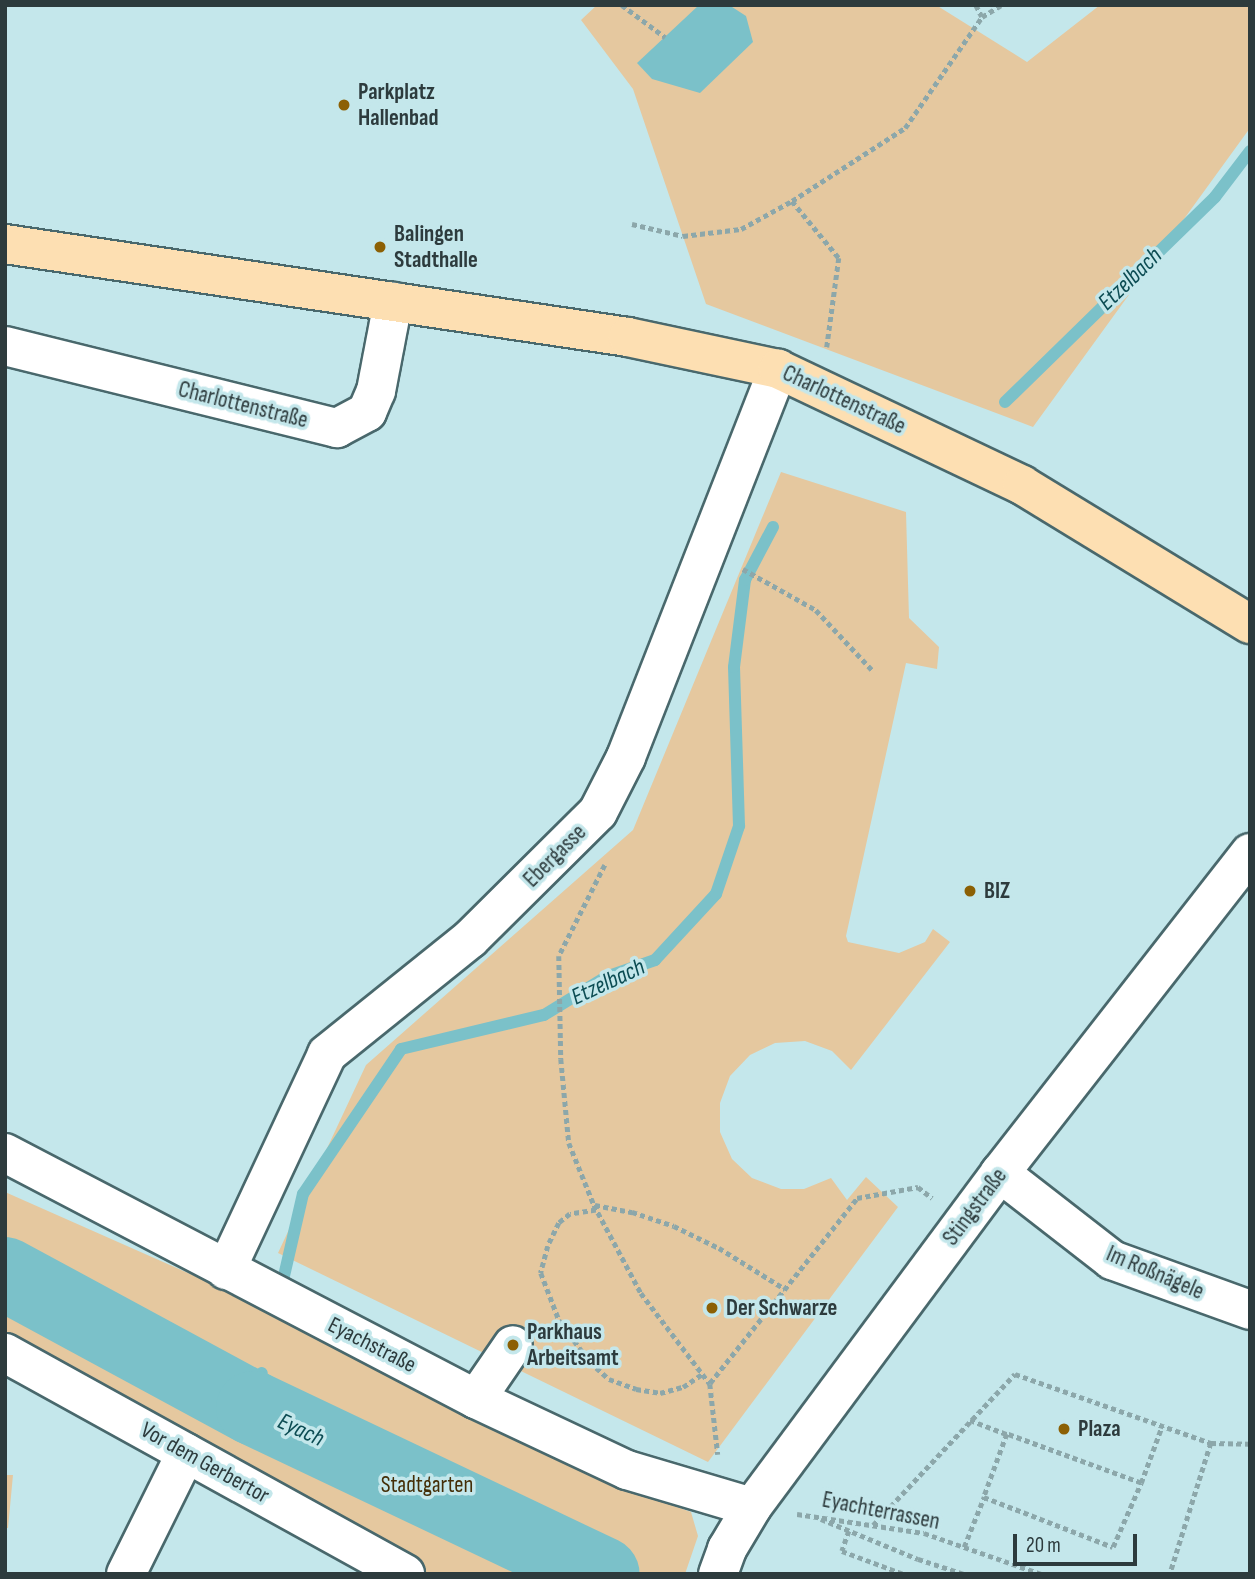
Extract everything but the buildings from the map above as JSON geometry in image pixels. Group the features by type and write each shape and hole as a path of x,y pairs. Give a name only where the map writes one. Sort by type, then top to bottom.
{"main road":[{"name":"Charlottenstraße","path":"5,244 628,337 779,369 1022,485 1250,624"}],"street":[{"name":"Charlottenstraße","path":"5,346 337,428 368,412 376,391 393,302"},
{"name":"Ebergasse","path":"226,1270 327,1054 470,939 598,812 626,757 779,369"},
{"name":"Stingstraße","path":"722,1561 737,1502 963,1222 1250,853"},
{"name":"Eyachstraße","path":"5,1153 476,1399 628,1470 737,1502"},
{"name":"Im Roßnägele","path":"1000,1173 1112,1260 1250,1310"},
{"path":"476,1399 513,1345"},
{"name":"Vor dem Gerbertor","path":"5,1353 405,1574"},
{"path":"126,1574 186,1453"}],"path":[{"path":"622,5 665,37"},
{"path":"976,5 982,17"},
{"path":"632,224 683,236 741,229 792,201 905,128 982,17 1001,5"},
{"path":"792,201 839,258 821,389"},
{"path":"732,564 816,610 873,671"},
{"path":"559,956 561,1059 569,1143 595,1207 640,1293 710,1384 737,1502"},
{"path":"710,1384 857,1198 918,1187 963,1222"},
{"path":"702,1374 683,1387 660,1393 618,1382 590,1363 559,1321 541,1273 548,1246 559,1223 570,1214 595,1207 632,1212 674,1226 719,1248 785,1289"},
{"path":"873,1525 1015,1374 1211,1443 1250,1444"},
{"path":"970,1420 1141,1483"},
{"path":"984,1497 1113,1547 1162,1426"},
{"path":"964,1547 1007,1434"},
{"path":"1170,1574 1211,1443"},
{"name":"Eyachterrassen","path":"737,1502 924,1533 1041,1574"},
{"path":"813,1516 951,1572 964,1574"},
{"path":"849,1531 842,1551 904,1574"}],"green space":[{"path":"597,5 936,5 1027,62 1100,5 1250,5 1250,128 1033,427 706,304 633,89 581,20"},
{"path":"781,472 906,512 909,618 939,647 937,669 906,663 846,936 848,942 899,953 925,942 933,929 950,942 851,1070 832,1051 805,1041 775,1043 750,1055 730,1076 720,1103 720,1132 732,1159 752,1178 781,1189 804,1189 831,1178 847,1200 866,1177 898,1207 708,1462 278,1253 366,1065 633,830"},
{"name":"Stadtgarten","path":"5,1192 240,1296 649,1497 691,1512 698,1536 685,1574 405,1574 5,1353"},
{"path":"5,1475 13,1475 8,1528 5,1528"}],"water":[{"path":"699,5 729,5 746,16 753,42 700,93 652,79 637,63"}],"waterway":[{"name":"Etzelbach","path":"1005,402 1215,197 1250,151"},
{"name":"Etzelbach","path":"284,1276 303,1194 401,1049 544,1015 606,977 655,960 716,894 739,826 734,667 745,580 773,527"},
{"name":"Eyach","path":"5,1274 253,1408 603,1574"},
{"name":"Etzelbach","path":"253,1408 262,1373"}],"place":[{"name":"Parkplatz Hallenbad","path":"344,105"},
{"name":"Balingen Stadthalle","path":"380,247"},
{"name":"BIZ","path":"970,891"},
{"name":"Der Schwarze","path":"712,1308"},
{"name":"Parkhaus Arbeitsamt","path":"513,1345"},
{"name":"Plaza","path":"1064,1429"}]}
